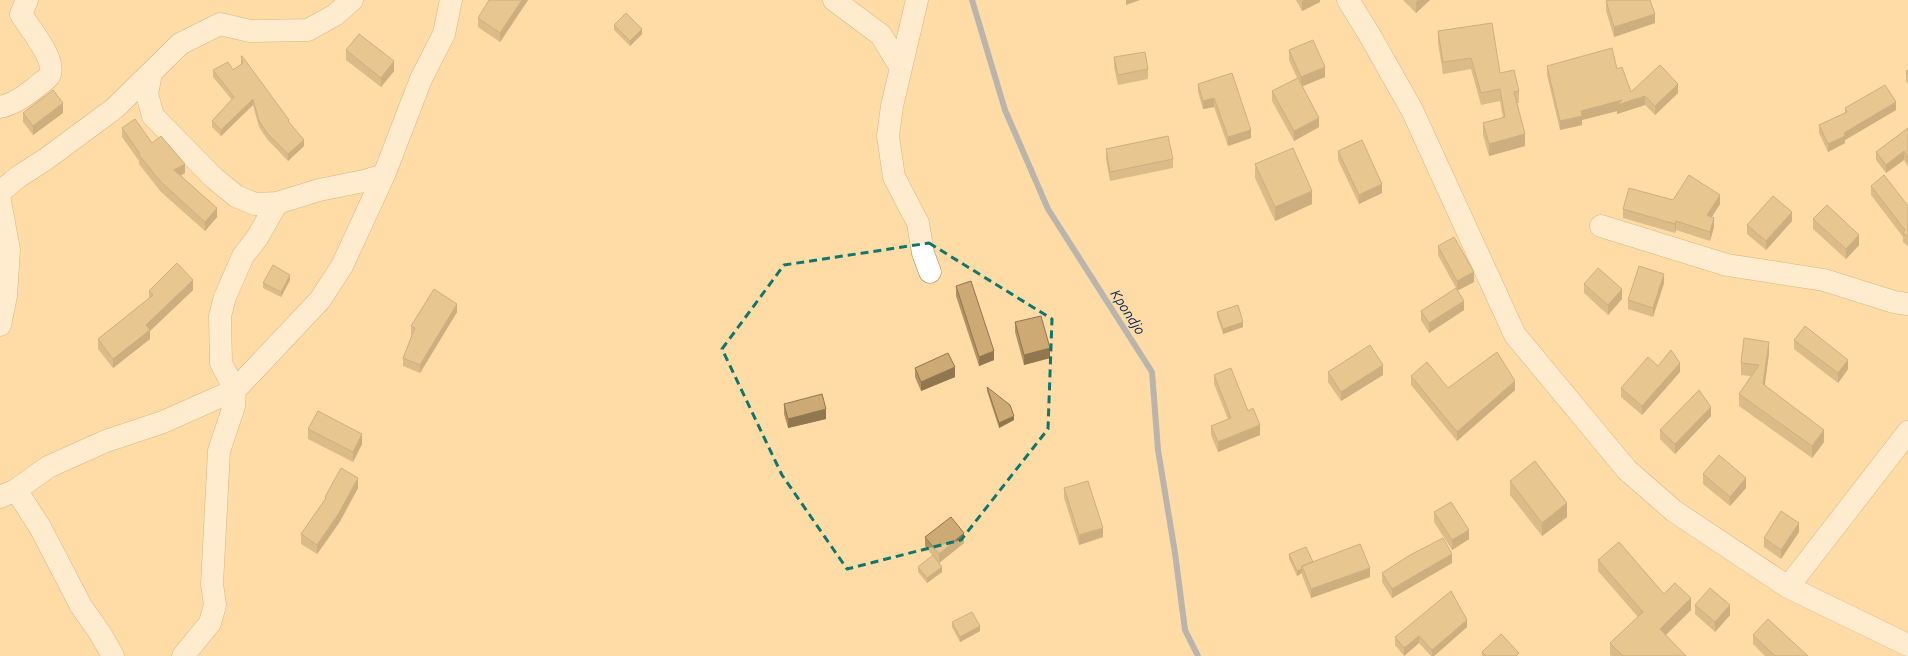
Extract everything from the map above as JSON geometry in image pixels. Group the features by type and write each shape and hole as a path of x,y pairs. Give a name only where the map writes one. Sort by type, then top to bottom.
{"street":[{"path":"0,107 8,106 32,90 48,76 52,68 48,55 21,14 27,0"},
{"path":"0,192 9,176 46,159 115,108 180,44 220,24 250,31 308,30 335,15 352,0"},
{"path":"113,656 100,633 81,606 40,527 8,494 48,467 106,441 163,422 235,390 320,300 342,266 384,175 421,79 444,34 451,0"},
{"path":"834,0 881,35 901,68"},
{"path":"917,0 892,106 888,136 894,177 918,222 923,253 930,272"},
{"path":"1348,0 1412,110 1515,335 1627,470 1674,510 1788,587 1908,645"},
{"path":"151,73 147,94 153,116 214,178 236,196 255,204 277,203 319,190 364,181 384,175"},
{"path":"0,201 8,250 6,296 0,325"},
{"path":"183,656 210,623 215,605 212,584 219,451 234,406 235,390 222,363 220,316 225,297 243,256 257,238 277,203"},
{"path":"1601,226 1727,265 1824,280 1894,302 1908,304"},
{"path":"1788,587 1908,432"}],"highlighted area":[{"path":"929,243 1052,319 1048,429 961,540 847,569 782,475 722,349 784,265"}],"building":[{"path":"489,0 522,0 500,33 478,18"},
{"path":"1650,0 1655,14 1614,27 1606,1"},
{"path":"626,13 642,29 630,41 614,25"},
{"path":"1492,23 1500,73 1514,70 1519,91 1514,92 1525,134 1489,144 1483,123 1505,117 1500,89 1481,93 1471,58 1443,62 1438,31"},
{"path":"359,34 394,61 381,78 346,50"},
{"path":"1313,40 1325,67 1301,77 1289,50"},
{"path":"1612,48 1617,69 1622,67 1631,92 1660,65 1678,84 1655,106 1645,96 1617,105 1622,100 1581,111 1582,116 1560,121 1547,66"},
{"path":"1145,52 1148,69 1118,75 1114,57"},
{"path":"241,56 289,120 288,121 304,140 288,154 267,133 259,121 253,99 221,130 212,121 234,97 213,70 228,62 233,70 243,63"},
{"path":"1232,73 1251,130 1228,137 1214,98 1203,101 1198,84"},
{"path":"1298,78 1319,118 1294,131 1272,91"},
{"path":"1885,85 1896,102 1844,133 1845,136 1828,144 1819,125 1847,112 1845,108"},
{"path":"53,90 63,103 33,126 23,113"},
{"path":"135,119 152,143 161,136 185,164 174,170 217,208 205,222 161,182 139,155 140,154 122,128"},
{"path":"1908,128 1908,158 1904,151 1886,165 1876,152"},
{"path":"1168,136 1173,159 1110,172 1106,149"},
{"path":"1362,140 1382,184 1359,195 1338,151"},
{"path":"1293,148 1312,191 1275,207 1255,164"},
{"path":"1689,175 1720,195 1707,215 1714,218 1710,232 1676,221 1675,224 1623,209 1629,188 1673,200"},
{"path":"1884,175 1908,206 1908,237 1903,233 1905,230 1871,186"},
{"path":"1773,196 1792,212 1766,241 1747,225"},
{"path":"1827,205 1859,235 1846,249 1813,219"},
{"path":"1454,237 1474,272 1457,281 1438,246"},
{"path":"177,263 193,280 146,325 150,330 113,359 98,339 153,295 149,291"},
{"path":"273,265 290,275 281,292 263,283"},
{"path":"1639,266 1664,274 1653,308 1628,300"},
{"path":"1598,268 1622,289 1608,305 1584,284"},
{"path":"971,281 994,351 979,357 956,286"},
{"path":"1456,288 1464,301 1429,323 1421,311"},
{"path":"434,289 457,304 420,365 403,358 415,328 411,326"},
{"path":"1238,305 1243,322 1223,329 1217,312"},
{"path":"1041,316 1050,348 1024,355 1015,322"},
{"path":"1805,326 1848,360 1838,373 1794,340"},
{"path":"1744,338 1769,342 1763,384 1824,430 1812,446 1739,394 1759,365 1741,363"},
{"path":"1370,345 1383,365 1341,392 1328,372"},
{"path":"1671,350 1680,363 1642,406 1621,388 1648,357 1658,366"},
{"path":"1497,352 1515,381 1457,432 1411,376 1427,362 1448,388"},
{"path":"948,353 955,367 921,382 915,368"},
{"path":"1231,368 1248,411 1253,408 1260,425 1218,442 1211,426 1231,418 1214,375"},
{"path":"987,387 1010,405 1014,416 999,423"},
{"path":"1699,390 1711,407 1675,444 1660,430"},
{"path":"822,394 826,409 788,419 784,404"},
{"path":"318,411 362,434 353,452 308,429"},
{"path":"1719,455 1746,478 1730,497 1703,474"},
{"path":"1535,461 1567,503 1542,523 1510,481"},
{"path":"341,468 358,478 339,513 317,545 301,534 326,498 325,497"},
{"path":"1088,481 1103,528 1079,535 1064,488"},
{"path":"1451,502 1469,530 1452,540 1434,512"},
{"path":"1781,511 1799,523 1781,550 1764,538"},
{"path":"951,517 964,533 939,554 925,537"},
{"path":"1443,538 1452,554 1392,589 1382,573 1410,555"},
{"path":"1619,542 1664,594 1675,583 1691,598 1660,629 1686,656 1623,656 1610,643 1643,612 1598,560"},
{"path":"1360,544 1370,568 1311,589 1302,566"},
{"path":"1306,547 1313,562 1302,566 1302,569 1297,571 1289,554"},
{"path":"933,555 942,567 927,578 918,567"},
{"path":"1710,588 1730,605 1715,622 1695,605"},
{"path":"1451,591 1467,620 1432,650 1419,636 1404,648 1395,637"},
{"path":"972,612 980,626 960,637 952,622"},
{"path":"1768,619 1808,656 1775,656 1753,635"},
{"path":"1501,634 1519,653 1516,656 1486,656 1482,652"}],"waterway":[{"name":"Kpondjo","path":"972,0 1005,110 1048,209 1152,372 1158,450 1175,553 1185,630 1198,656"}]}
